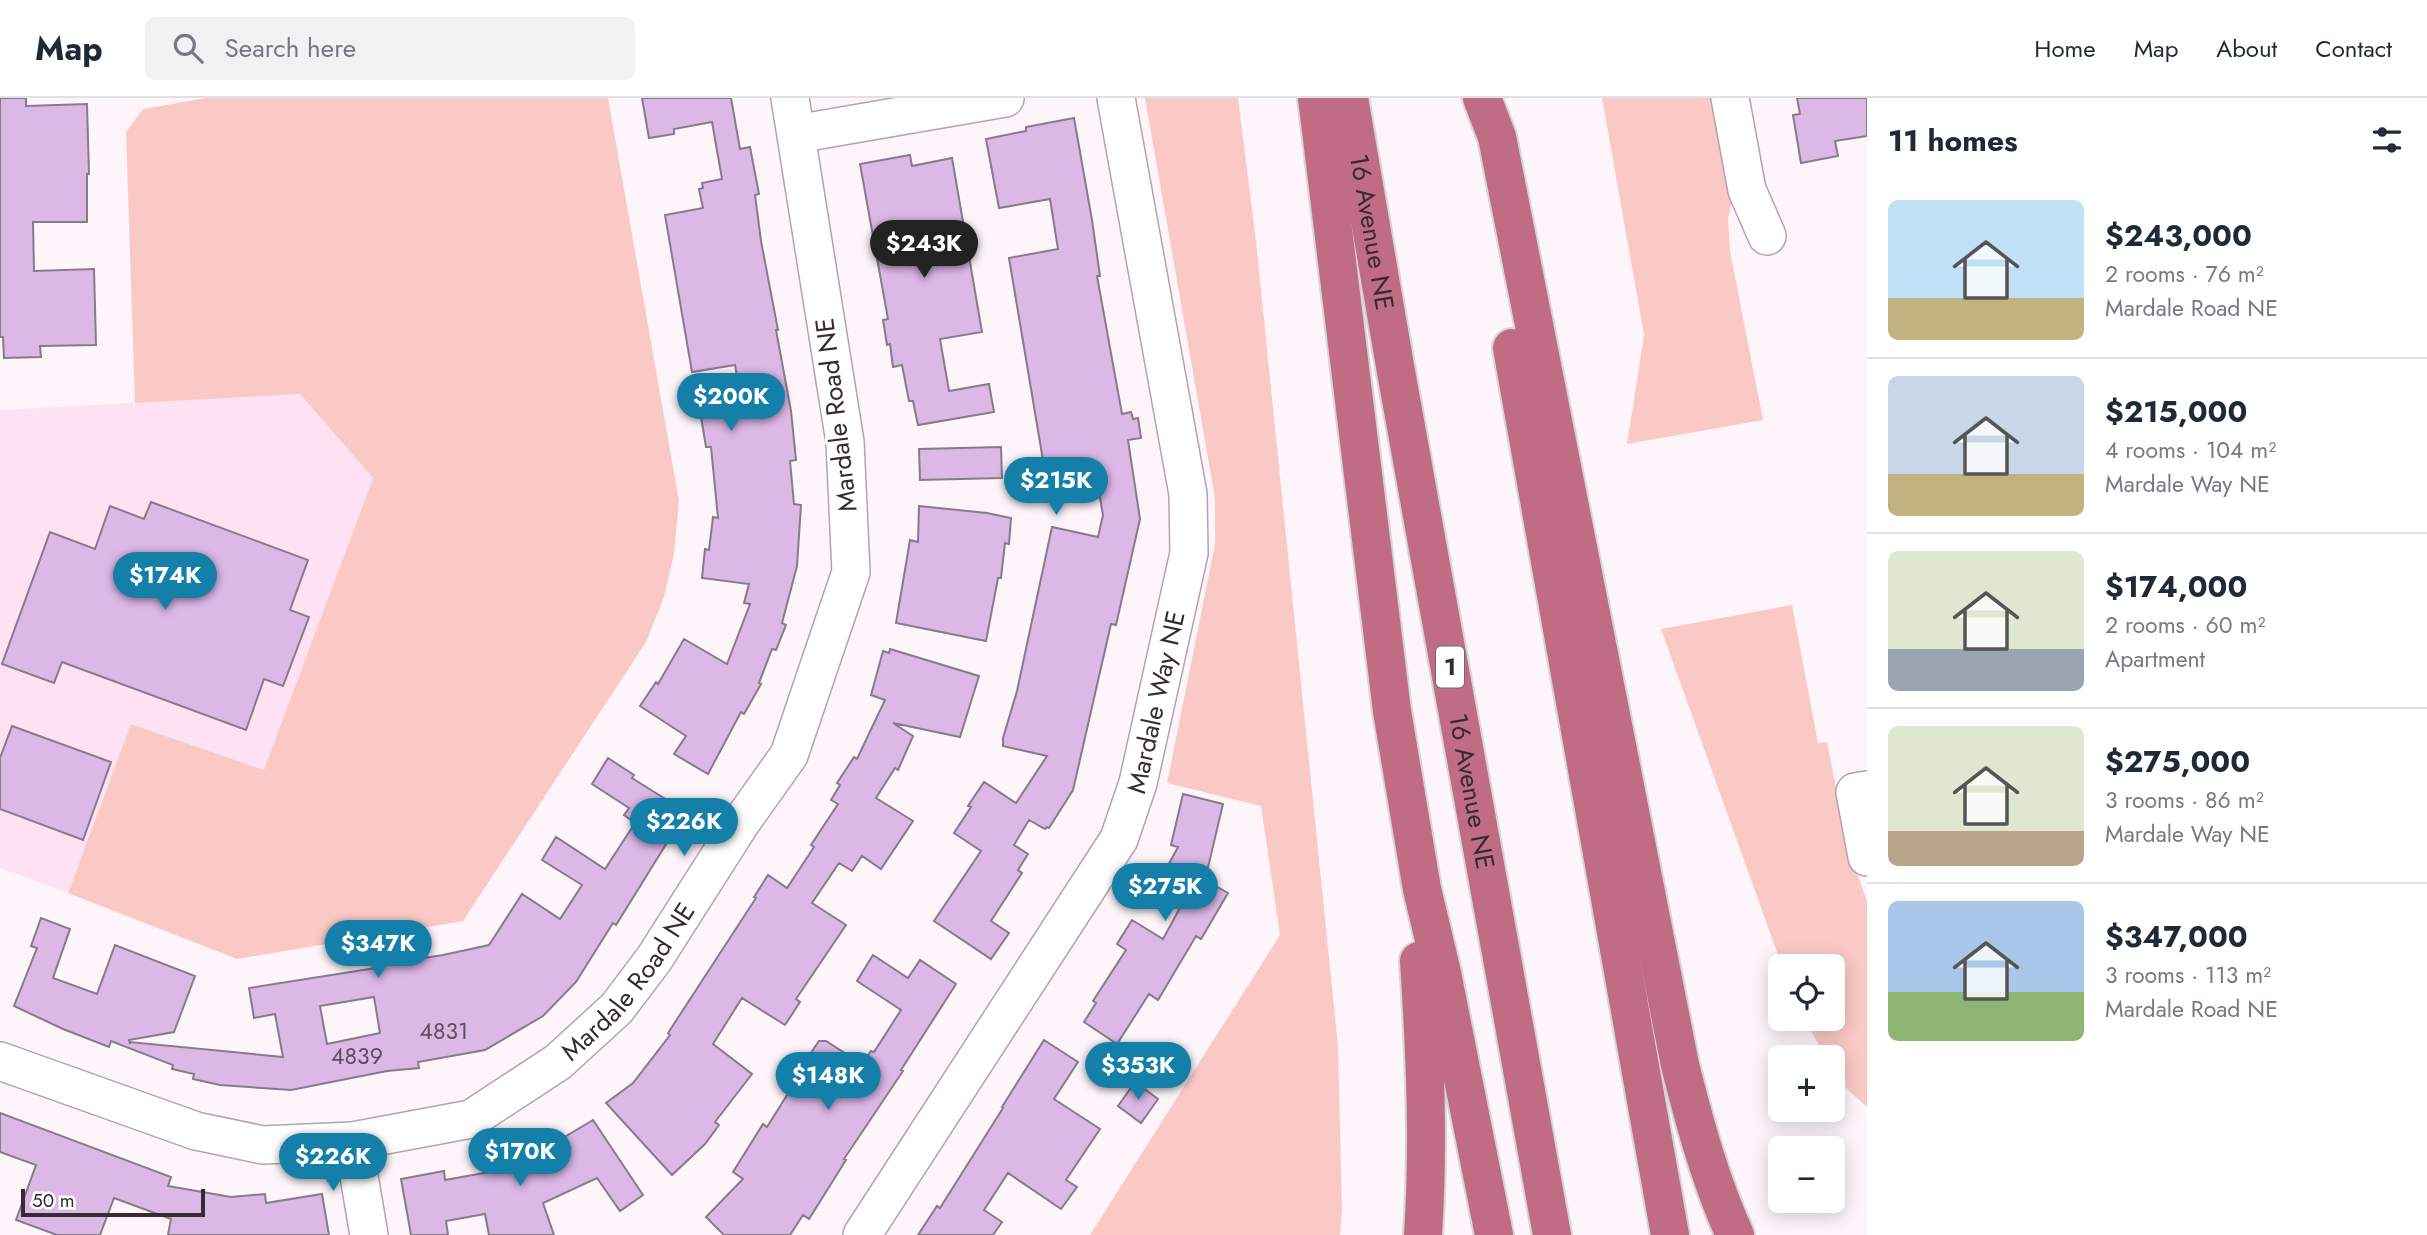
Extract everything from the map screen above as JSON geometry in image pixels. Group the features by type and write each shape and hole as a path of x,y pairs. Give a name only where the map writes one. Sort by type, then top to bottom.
{"highway":[{"path":"1317,98 1392,711 1422,890 1442,973 1494,1235"},
{"name":"16 Avenue NE","path":"1349,98 1552,1235"},
{"path":"1471,98 1512,350 1670,1235"},
{"path":"1482,98 1497,137 1681,1065 1696,1128 1718,1196 1735,1235"},
{"path":"1422,890 1418,942 1424,1035 1426,1137 1423,1235"},
{"path":"1630,1004 1682,1235"}],"street":[{"name":"Mardale Road NE","path":"0,1061 196,1131 263,1145 354,1141 471,1119 558,1062 617,1008 789,755 851,572 845,442 790,98"},
{"path":"796,134 1005,98"},
{"name":"Mardale Way NE","path":"862,1235 1119,839 1138,783 1189,553 1188,494 1116,98"},
{"path":"1730,98 1747,190 1767,236"},
{"path":"1867,790 1855,792 1867,856"},
{"path":"354,1141 369,1235"}],"shaded area":[{"path":"206,98 608,98 679,501 674,554 664,597 646,642 463,921 237,959 68,893 131,724 264,770 373,478 300,394 135,403 126,132 143,109"},
{"path":"1145,98 1238,98 1256,241 1338,1046 1342,1209 1340,1235 1090,1235 1280,935 1261,806 1167,783 1215,544 1215,498"},
{"path":"1602,98 1713,98 1732,201 1728,219 1730,251 1763,420 1627,444 1644,335"},
{"path":"300,394 373,478 264,770 131,724 68,893 0,868 0,410"},
{"path":"1792,605 1818,743 1827,742 1848,848 1867,901 1867,1107 1845,1086 1845,1045 1819,1045 1811,1031 1845,1031 1845,954 1778,954 1661,629"}],"building":[{"path":"0,98 26,98 26,106 87,104 87,222 33,222 34,271 94,269 96,345 40,346 41,357 4,358 3,337 0,337"},
{"path":"642,98 731,98 740,149 750,147 759,194 755,195 761,241 791,411 796,460 790,461 794,504 801,505 797,566 782,623 786,625 776,650 772,649 759,683 761,684 744,714 741,712 708,774 674,754 686,736 640,706 656,682 658,684 684,639 727,664 750,604 744,603 749,584 702,578 705,549 709,550 713,517 718,518 711,447 706,447 701,417 743,410 735,365 692,372 665,215 703,208 699,189 703,188 702,183 722,179 712,122 674,129 674,134 649,138"},
{"path":"1797,98 1867,98 1867,136 1835,141 1838,156 1801,163 1793,115 1800,114"},
{"path":"1074,118 1092,220 1100,276 1097,276 1122,414 1131,412 1133,419 1138,418 1141,438 1128,440 1140,519 1116,625 1111,624 1073,790 1049,828 1045,829 1029,820 1014,845 1028,854 1018,870 1022,873 991,921 1009,933 991,959 934,921 981,851 954,833 984,782 1016,803 1047,756 1003,746 1003,738 1017,691 1052,527 1098,537 1103,515 1097,481 1048,490 1009,258 1058,249 1050,199 999,208 986,139 1026,131 1026,127"},
{"path":"910,155 912,166 952,158 982,332 940,339 949,391 989,384 994,412 918,425 913,401 909,401 902,365 893,367 883,320 888,319 860,164"},
{"path":"1001,447 1002,478 920,480 919,449"},
{"path":"151,502 308,560 290,610 309,617 283,686 264,679 246,730 62,662 54,683 2,664 50,532 95,549 110,506 144,519"},
{"path":"919,506 1011,518 1009,544 1005,543 1001,578 998,578 986,641 896,623 910,540 918,542"},
{"path":"890,649 979,676 960,737 893,723 913,736 898,770 895,768 876,798 913,821 881,869 862,856 852,871 839,863 812,903 846,925 796,999 800,1002 785,1025 742,998 713,1044 752,1074 715,1122 719,1125 705,1144 672,1175 606,1103 633,1083 670,1035 668,1033 756,898 754,897 768,875 787,888 814,847 811,845 838,804 831,800 840,785 837,783 854,757 857,759 885,700 871,695 883,651 889,653"},
{"path":"12,726 111,762 83,840 0,809 0,758"},
{"path":"608,758 634,775 632,778 686,812 616,925 613,923 576,982 543,1016 485,1050 418,1062 419,1068 387,1071 291,1090 220,1085 193,1079 194,1074 172,1069 173,1065 111,1041 109,1047 14,1006 37,948 31,946 41,918 70,929 53,978 97,994 115,945 195,976 174,1032 129,1040 130,1044 283,1057 275,1014 254,1018 249,988 382,967 381,965 489,945 522,894 560,919 582,885 542,860 556,837 605,869 635,823 624,815 629,808 592,784","holes":["374,997 380,1033 327,1044 320,1006"]},
{"path":"1183,794 1223,804 1205,880 1228,893 1201,939 1196,936 1158,1000 1149,994 1117,1044 1084,1022 1096,1003 1093,1001 1126,950 1117,944 1132,920 1163,939 1182,904 1155,889 1178,847 1171,845"},
{"path":"873,955 908,978 920,960 956,984 901,1070 903,1071 844,1159 846,1160 809,1219 803,1215 790,1235 724,1235 706,1217 743,1179 733,1172 763,1124 767,1127 819,1041 826,1041 862,1064 871,1051 874,1052 901,1010 857,981"},
{"path":"1044,1040 1078,1062 1054,1099 1100,1129 1066,1180 1077,1187 1061,1209 1008,1173 984,1210 1002,1222 993,1235 918,1235 937,1206 940,1208"},
{"path":"1135,1082 1158,1099 1141,1123 1118,1106"},
{"path":"0,1113 171,1177 168,1186 231,1197 265,1194 266,1203 322,1194 329,1235 168,1235 171,1219 114,1198 100,1235 57,1235 16,1220 36,1165 0,1152"},
{"path":"593,1120 643,1195 620,1211 597,1178 543,1203 554,1235 489,1235 485,1214 446,1221 448,1235 411,1235 401,1179 444,1171 445,1180 506,1169 504,1163 540,1148 541,1151"}]}
